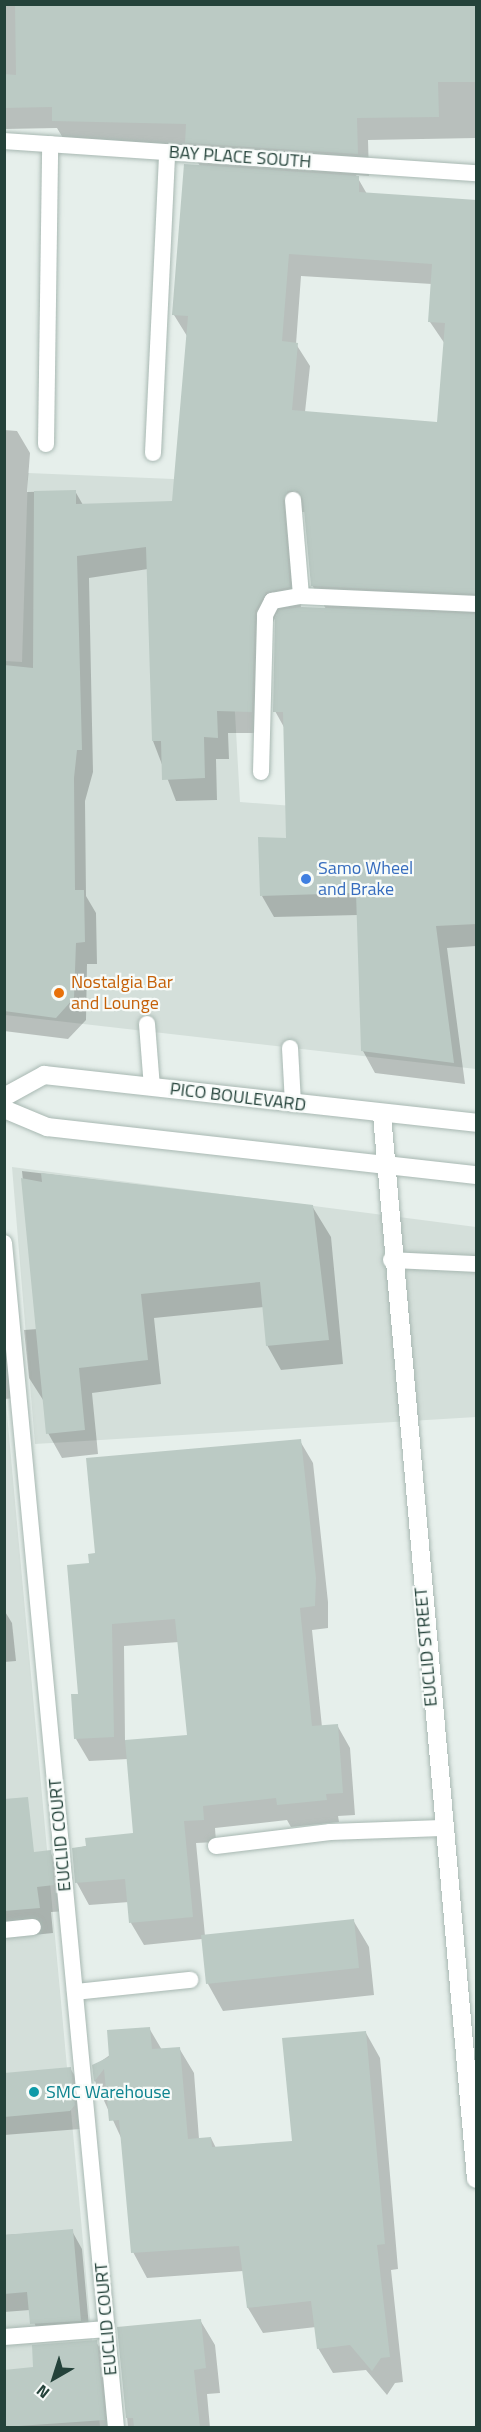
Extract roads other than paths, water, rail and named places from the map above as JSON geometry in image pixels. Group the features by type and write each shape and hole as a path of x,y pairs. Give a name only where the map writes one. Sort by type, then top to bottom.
{"street":[{"name":"PICO BOULEVARD","path":"4,1097 44,1075 382,1115 477,1123"},
{"path":"4,1109 47,1127 477,1175"},
{"name":"EUCLID STREET","path":"382,1115 391,1260 442,1828 477,2179"}],"lane":[{"name":"BAY PLACE SOUTH","path":"4,141 477,173"},
{"path":"46,444 50,144"},
{"path":"153,453 167,152"},
{"path":"293,500 301,596"},
{"path":"261,772 265,615 272,601 301,596 477,604"},
{"path":"147,1024 152,1087"},
{"path":"290,1048 293,1104"},
{"name":"EUCLID COURT","path":"4,1243 116,2427"},
{"path":"391,1260 477,1264"},
{"path":"216,1846 330,1832 442,1828"},
{"path":"4,1930 33,1928"},
{"path":"75,1992 190,1980"},
{"path":"4,2337 107,2329"}],"place":[{"name":"Samo Wheel and Brake","path":"306,879"},
{"name":"Nostalgia Bar and Lounge","path":"59,993"},
{"name":"SMC Warehouse","path":"34,2092"}]}
